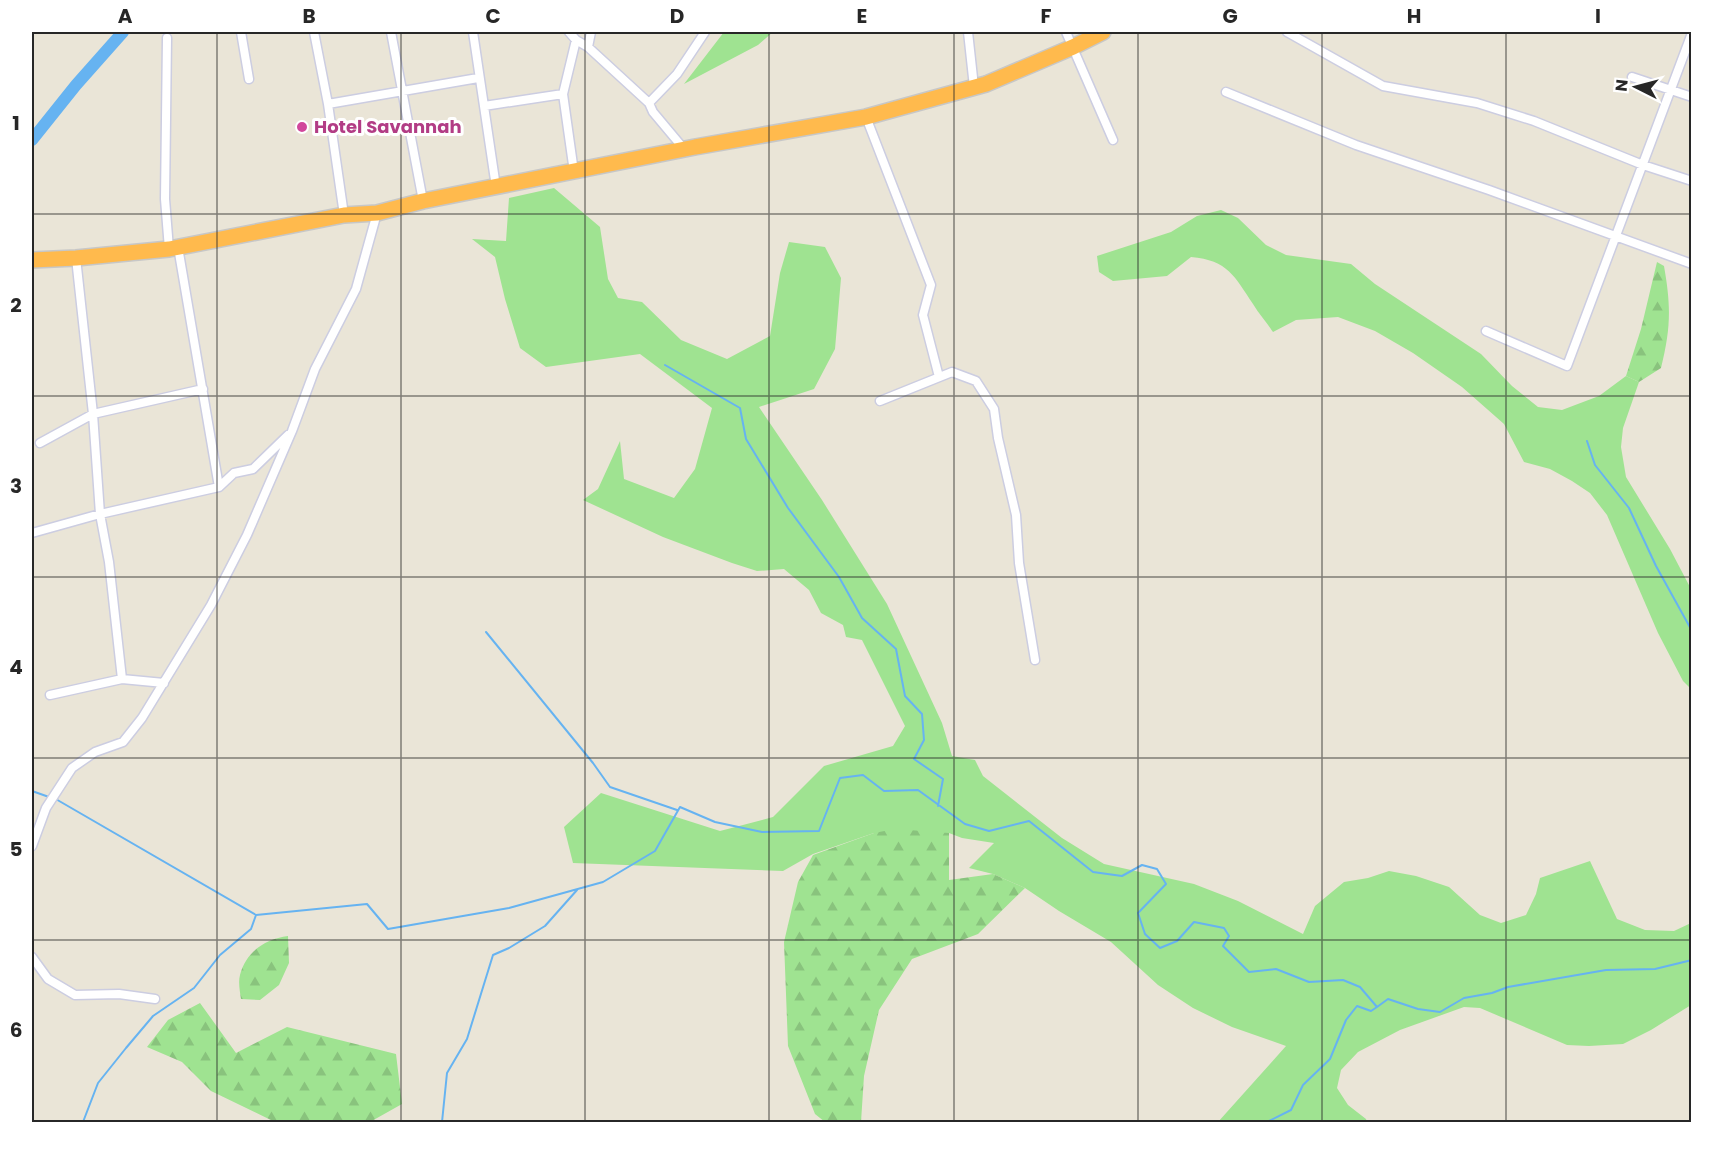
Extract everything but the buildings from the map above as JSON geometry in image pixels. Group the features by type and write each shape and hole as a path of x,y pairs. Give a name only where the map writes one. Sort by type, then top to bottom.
{"highway":[{"path":"32,260 174,248 344,215 377,213 423,201 866,117 974,87 1073,47 1103,32"}],"street":[{"path":"241,32 249,79"},
{"path":"314,32 328,104 344,215"},
{"path":"391,32 423,201"},
{"path":"473,32 495,187"},
{"path":"569,32 649,103 653,112 684,150"},
{"path":"588,47 591,32"},
{"path":"649,103 677,74 705,32"},
{"path":"968,32 974,87"},
{"path":"1066,32 1113,140"},
{"path":"1287,32 1383,86 1477,103 1534,121 1643,165 1692,181"},
{"path":"1486,331 1568,366 1692,33"},
{"path":"167,38 165,199 203,389 219,487"},
{"path":"574,172 563,94 576,40"},
{"path":"1632,77 1692,97"},
{"path":"328,104 478,78"},
{"path":"1226,92 1356,145 1489,189 1692,264"},
{"path":"484,106 563,94"},
{"path":"866,117 932,285 923,315 939,377"},
{"path":"32,846 46,808 72,768 95,752 123,742 142,718 211,605 247,535 292,431 315,369 356,289 377,213"},
{"path":"76,258 93,414 100,514 109,562 122,679"},
{"path":"880,401 952,372 976,381 993,409 1016,515 1019,563 1035,660"},
{"path":"40,442 93,414 203,389"},
{"path":"32,533 100,514 219,487 234,473 252,469 292,431"},
{"path":"50,694 122,679 164,683"},
{"path":"32,957 48,979 75,995 119,994 154,999"}],"green space":[{"path":"724,32 773,32 758,45 684,84"},
{"path":"554,188 600,227 608,279 618,298 642,302 681,340 727,359 770,336 780,273 789,242 825,247 841,278 835,349 814,389 759,407 822,500 887,604 942,723 952,756 975,760 983,776 1062,838 1104,864 1194,884 1238,901 1303,934 1315,906 1344,882 1368,878 1389,871 1416,876 1449,887 1480,915 1501,923 1526,915 1536,894 1540,878 1590,861 1617,919 1645,930 1674,931 1691,923 1691,1005 1623,1044 1589,1046 1567,1045 1480,1008 1464,1007 1400,1030 1358,1052 1341,1070 1337,1088 1348,1105 1367,1122 1218,1122 1286,1046 1232,1027 1193,1008 1158,985 1111,942 1025,888 993,874 969,868 994,843 962,838 949,833 874,833 813,854 783,871 573,863 564,827 601,793 720,831 773,817 824,766 893,746 905,726 862,640 846,637 843,625 821,613 809,590 784,569 757,571 732,563 663,537 583,500 598,489 620,441 624,479 674,498 695,469 712,408 640,354 546,367 520,348 495,257 472,239 506,241 509,198"},
{"path":"1221,210 1238,218 1266,245 1286,255 1351,264 1375,284 1481,354 1512,386 1538,407 1562,410 1599,396 1626,376 1639,382 1623,428 1621,447 1626,477 1670,549 1691,589 1691,689 1683,681 1658,633 1607,515 1590,493 1572,481 1550,469 1524,462 1504,424 1462,387 1413,353 1375,331 1338,317 1296,320 1273,332 1235,278 1229,271 1214,262 1191,257 1167,276 1113,281 1099,272 1097,256 1171,232 1197,216"},
{"path":"1657,262 1664,266 1668,293 1667,341 1661,368 1639,382 1626,376 1641,329"},
{"path":"895,829 949,833 949,880 993,874 1025,888 978,934 912,959 879,1010 864,1076 861,1122 825,1122 815,1114 788,1046 784,942 798,882 813,855 874,833"},
{"path":"288,936 289,963 279,985 260,1000 241,999 239,978 252,953 272,940"},
{"path":"200,1003 236,1053 287,1027 396,1054 402,1104 370,1122 275,1122 211,1091 182,1062 147,1047 168,1020"}],"waterway":[{"path":"32,140 123,32"},
{"path":"665,365 740,408 746,439 788,508 839,577 862,618 896,649 905,696 922,714 924,740 914,759 943,779 938,806"},
{"path":"1587,441 1595,465 1629,508 1656,566 1692,631"},
{"path":"486,632 610,787 677,810"},
{"path":"54,798 256,915 367,904 388,929 509,908 603,882 655,851 680,807 715,822 762,832 819,831 840,778 863,775 884,791 918,790 965,824 989,831 1029,821 1093,872 1122,876 1142,865 1157,869 1166,884 1138,913 1145,934 1160,948 1177,941 1194,922 1224,928 1229,936 1223,946 1249,972 1276,969 1309,982 1343,980 1360,987 1377,1007 1388,999 1418,1009 1440,1012 1464,998 1492,993 1508,987 1606,970 1655,969 1692,960"},
{"path":"32,791 49,797"},
{"path":"442,1122 447,1073 467,1039 493,955 545,926 577,890"},
{"path":"83,1122 98,1083 126,1048 153,1016 194,988 220,955 251,929 256,915"},
{"path":"1267,1122 1291,1110 1303,1085 1330,1059 1346,1020 1357,1006 1371,1011 1377,1007"}],"place":[{"name":"Hotel Savannah","path":"302,127"}]}
